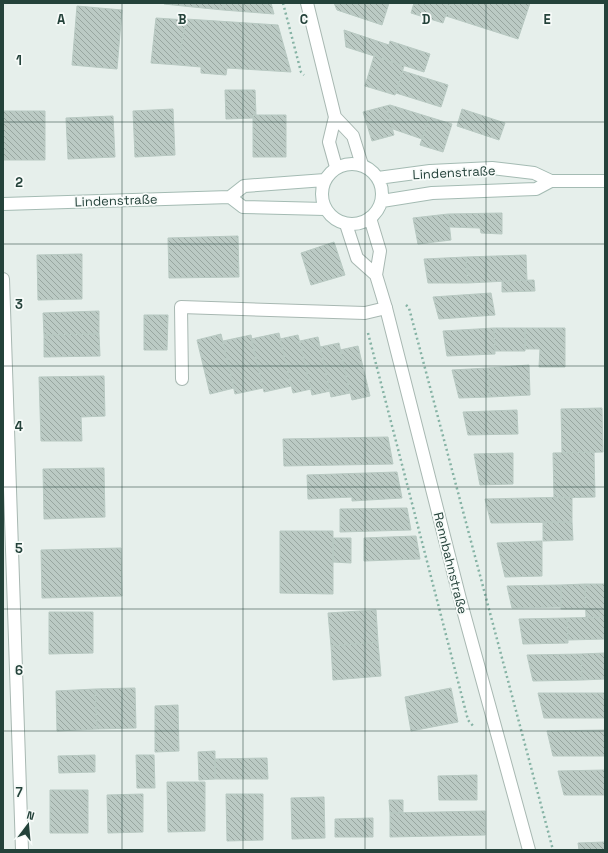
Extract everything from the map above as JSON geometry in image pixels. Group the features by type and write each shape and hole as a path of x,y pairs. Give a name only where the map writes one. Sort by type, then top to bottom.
{"street":[{"path":"307,3 335,117 329,142 336,167"},
{"path":"335,117 353,136 362,165"},
{"path":"353,163 362,165 371,170 378,178 381,186 383,193 378,211 363,222 346,224 337,221 330,216 325,209 322,199 322,190 325,180 329,173 336,167 353,163"},
{"name":"Lindenstraße","path":"378,178 430,171 492,168 534,173 551,181 605,181"},
{"path":"325,180 244,186 230,197 243,207 325,209"},
{"name":"Lindenstraße","path":"382,201 432,193 536,189 551,181"},
{"name":"Lindenstraße","path":"3,204 230,197"},
{"name":"Rennbahnstraße","path":"370,218 380,251 376,275 386,308 460,599 529,850"},
{"path":"346,224 357,258 376,275"},
{"path":"3,279 6,492 22,850"},
{"path":"182,379 181,307 365,313 386,308"}],"path":[{"path":"404,303 409,308 553,850"}],"building":[{"path":"164,3 194,3 193,7"},
{"path":"194,3 223,3 223,10 193,7"},
{"path":"223,3 271,3 274,14 223,10"},
{"path":"334,3 389,3 382,25 337,10"},
{"path":"414,3 450,3 443,23 411,13"},
{"path":"450,3 530,3 518,39 446,16"},
{"path":"77,6 122,10 117,69 72,65"},
{"path":"156,18 186,20 178,65 151,63"},
{"path":"186,19 278,25 291,72 227,68 226,75 201,73 201,67 178,65"},
{"path":"344,30 389,45 390,41 430,54 424,72 346,47"},
{"path":"374,56 404,66 395,95 365,86"},
{"path":"403,71 448,85 441,107 396,93"},
{"path":"225,90 255,90 256,115 253,115 253,118 226,119"},
{"path":"390,105 429,117 422,139 393,129 386,106"},
{"path":"386,106 394,135 372,141 363,112"},
{"path":"173,109 175,155 135,157 133,111"},
{"path":"462,109 505,123 499,140 457,126"},
{"path":"3,111 45,111 45,160 3,160"},
{"path":"253,115 286,115 286,157 253,157"},
{"path":"113,116 115,157 68,159 66,118"},
{"path":"429,117 452,124 443,152 420,145"},
{"path":"502,213 502,234 481,233 480,228 450,227 448,214"},
{"path":"448,214 451,240 418,244 413,218"},
{"path":"238,236 239,277 169,278 168,238"},
{"path":"334,242 345,275 311,285 301,253"},
{"path":"82,254 82,299 38,300 37,255"},
{"path":"526,255 527,280 468,283 466,257"},
{"path":"466,257 468,283 428,283 424,259"},
{"path":"534,280 535,291 502,292 502,281"},
{"path":"491,293 495,315 439,319 433,297"},
{"path":"99,311 99,334 44,335 43,313"},
{"path":"144,315 168,315 167,350 144,350"},
{"path":"494,328 495,354 447,356 443,331"},
{"path":"494,328 525,328 525,351 495,351"},
{"path":"525,328 565,328 565,367 539,367 540,349 525,349"},
{"path":"279,333 291,386 264,392 251,339"},
{"path":"99,334 100,356 44,357 44,335"},
{"path":"221,334 234,388 210,394 197,340"},
{"path":"251,335 263,388 235,394 223,341"},
{"path":"298,335 311,389 293,393 280,339"},
{"path":"318,337 330,391 312,395 300,341"},
{"path":"339,343 350,393 331,397 320,347"},
{"path":"358,346 370,396 352,400 340,350"},
{"path":"529,365 530,395 490,397 488,368"},
{"path":"488,368 490,397 459,398 452,370"},
{"path":"104,376 105,416 81,417 82,441 41,441 39,377"},
{"path":"602,408 603,452 562,453 561,409"},
{"path":"517,410 518,434 468,435 463,412"},
{"path":"388,437 393,464 284,466 283,439"},
{"path":"594,452 595,497 554,498 553,453"},
{"path":"513,453 513,484 480,485 474,454"},
{"path":"104,468 105,517 44,519 43,469"},
{"path":"397,472 402,498 352,501 352,497 308,499 307,475"},
{"path":"572,497 572,522 491,523 485,499"},
{"path":"407,508 411,530 340,532 340,509"},
{"path":"543,522 572,522 573,540 543,541"},
{"path":"280,531 333,531 333,594 280,593"},
{"path":"416,536 420,559 364,561 364,538"},
{"path":"333,538 351,538 351,563 333,562"},
{"path":"542,541 542,576 505,577 497,543"},
{"path":"121,548 122,596 42,598 41,550"},
{"path":"585,584 605,584 605,617 586,618"},
{"path":"585,584 586,609 561,609 561,585"},
{"path":"561,585 561,607 512,608 507,586"},
{"path":"376,610 378,642 331,646 328,613"},
{"path":"49,612 93,612 93,653 49,654"},
{"path":"605,617 605,639 568,640 567,618"},
{"path":"567,618 568,643 523,644 519,619"},
{"path":"378,642 381,676 333,680 331,646"},
{"path":"605,653 605,679 582,680 581,654"},
{"path":"581,654 582,680 533,681 527,655"},
{"path":"135,688 136,728 97,729 95,689"},
{"path":"451,688 458,722 411,731 405,697"},
{"path":"95,689 97,729 57,731 56,691"},
{"path":"538,693 605,693 605,718 544,718"},
{"path":"178,705 179,751 155,752 155,706"},
{"path":"605,730 605,756 553,756 547,731"},
{"path":"215,751 215,779 199,780 198,752"},
{"path":"95,755 95,772 59,773 58,756"},
{"path":"136,755 154,755 155,788 137,788"},
{"path":"267,758 268,779 215,779 215,759"},
{"path":"605,770 605,795 564,795 558,771"},
{"path":"477,775 477,800 439,800 438,776"},
{"path":"167,782 205,782 205,831 168,832"},
{"path":"50,790 88,790 88,833 50,833"},
{"path":"143,794 143,832 108,833 107,795"},
{"path":"226,794 263,794 263,840 227,841"},
{"path":"324,797 325,838 292,839 291,798"},
{"path":"389,800 403,800 403,813 390,813"},
{"path":"485,811 485,835 390,837 390,813"},
{"path":"373,818 373,837 335,837 335,819"},
{"path":"605,842 605,850 579,850 578,843"}]}
